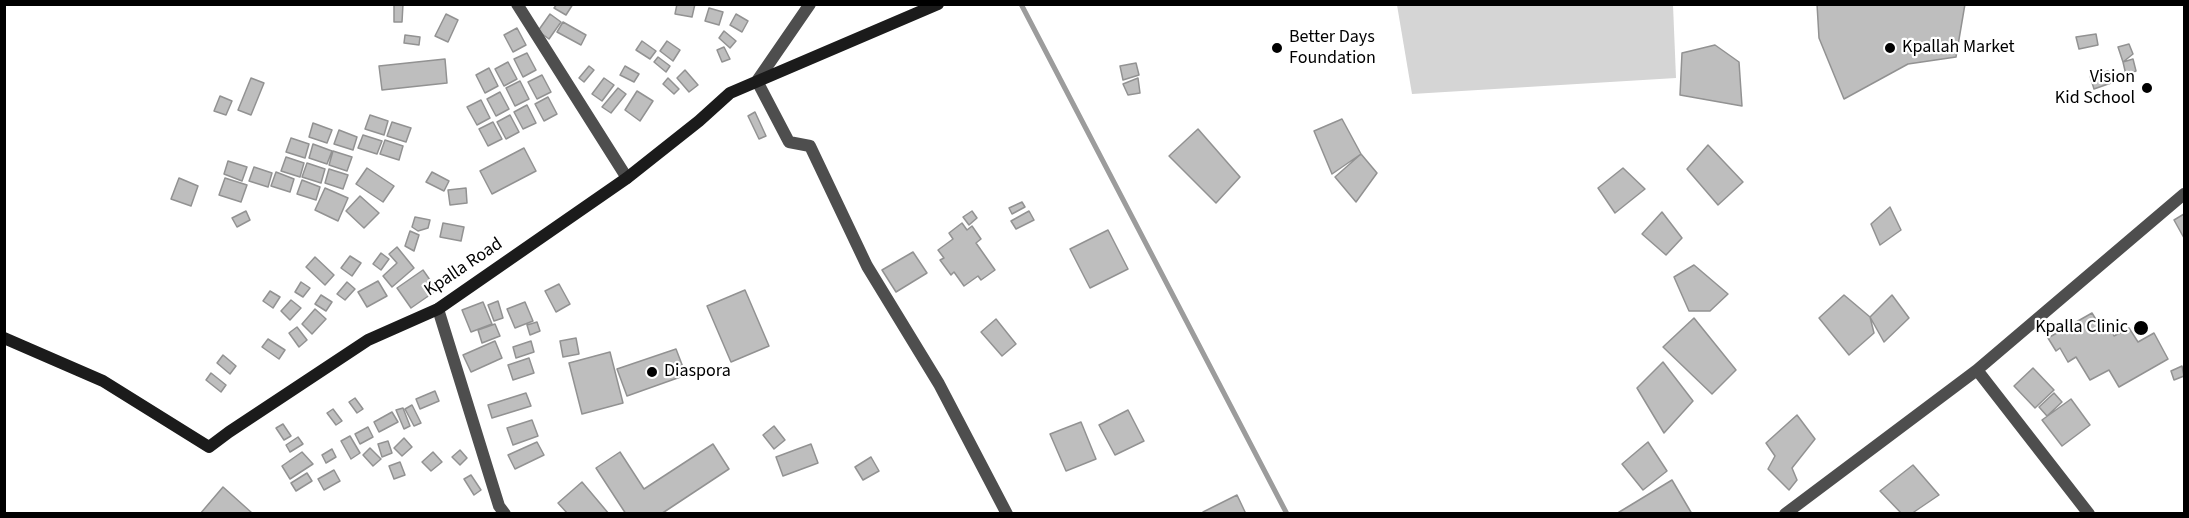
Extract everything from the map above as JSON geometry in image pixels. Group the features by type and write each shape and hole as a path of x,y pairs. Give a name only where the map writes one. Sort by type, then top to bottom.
{"street":[{"path":"517,4 627,178"},
{"path":"810,4 757,81 789,142 810,146 867,266 939,384 1007,513"},
{"name":"Kpalla Road","path":"4,338 104,381 209,447 368,340 438,309 627,178 699,122 730,93 938,4"},
{"path":"1785,513 1977,370 2184,194"},
{"path":"438,309 500,506 505,513"},
{"path":"1977,370 2089,513"}],"shaded area":[{"path":"1397,5 1673,5 1676,78 1412,94"}],"building":[{"path":"394,4 403,4 402,22 394,22"},
{"path":"557,4 573,4 566,15 554,8"},
{"path":"677,4 695,4 692,17 675,14"},
{"name":"Kpallah Market","path":"1817,4 1965,4 1956,57 1908,64 1844,99 1819,38"},
{"path":"709,8 723,12 719,25 705,21"},
{"path":"446,14 458,20 448,42 435,36"},
{"path":"550,14 561,22 549,39 538,31"},
{"path":"736,14 748,21 742,32 730,25"},
{"path":"563,22 586,35 581,45 557,32"},
{"path":"517,28 526,45 513,52 504,35"},
{"path":"724,31 736,41 730,48 719,38"},
{"path":"2096,34 2098,45 2079,49 2076,37"},
{"path":"405,35 420,37 419,45 404,43"},
{"path":"642,41 656,51 650,59 636,50"},
{"path":"667,41 680,50 673,61 660,51"},
{"path":"2129,44 2133,54 2123,62 2118,47"},
{"path":"1715,45 1739,62 1742,106 1680,95 1682,53"},
{"path":"724,47 730,59 722,62 717,50"},
{"path":"527,53 536,70 523,77 514,59"},
{"path":"658,57 670,66 666,72 654,62"},
{"path":"445,59 447,83 382,90 379,66"},
{"path":"2133,59 2136,71 2126,75 2123,62"},
{"path":"508,62 517,79 504,86 495,69"},
{"path":"1136,63 1139,75 1123,80 1120,66"},
{"path":"589,66 594,70 584,82 579,78"},
{"path":"625,66 639,74 634,82 620,75"},
{"path":"489,68 498,86 485,93 476,75"},
{"path":"685,70 698,85 689,92 677,78"},
{"path":"2108,71 2111,83 2094,89 2090,76"},
{"path":"542,75 551,92 537,99 528,82"},
{"path":"251,78 264,83 251,115 238,110"},
{"path":"604,78 614,85 602,101 592,94"},
{"path":"668,78 679,89 674,94 663,84"},
{"path":"1138,78 1140,93 1128,95 1123,84"},
{"path":"520,81 529,99 515,106 506,88"},
{"path":"618,88 626,94 611,113 602,107"},
{"path":"637,91 653,101 640,121 625,110"},
{"path":"500,92 509,109 496,116 487,99"},
{"path":"220,96 232,101 226,115 214,111"},
{"path":"548,97 557,114 544,121 535,104"},
{"path":"481,100 490,118 477,125 467,107"},
{"path":"527,105 536,123 523,129 514,112"},
{"path":"755,112 766,136 759,139 748,116"},
{"path":"370,115 388,121 384,135 365,129"},
{"path":"510,115 519,132 506,139 497,122"},
{"path":"1342,119 1361,154 1332,174 1314,131"},
{"path":"392,122 411,128 406,142 387,136"},
{"path":"493,122 502,139 488,146 479,129"},
{"path":"313,123 332,130 327,143 309,137"},
{"path":"1198,129 1240,177 1216,203 1169,156"},
{"path":"339,130 357,137 353,150 334,144"},
{"path":"363,135 382,141 377,154 358,148"},
{"path":"291,138 309,144 305,158 286,152"},
{"path":"385,140 403,146 399,160 380,154"},
{"path":"313,144 332,151 327,164 309,158"},
{"path":"1708,145 1743,182 1718,205 1687,169"},
{"path":"524,148 536,171 492,194 480,171"},
{"path":"333,151 352,157 347,171 329,165"},
{"path":"1361,154 1377,173 1356,202 1335,177"},
{"path":"286,157 304,163 300,177 281,171"},
{"path":"228,161 247,167 242,181 224,174"},
{"path":"307,163 325,169 321,183 302,177"},
{"path":"254,167 272,173 268,187 249,181"},
{"path":"367,168 394,186 383,202 356,184"},
{"path":"1623,168 1645,189 1615,213 1598,188"},
{"path":"329,169 348,175 343,189 325,183"},
{"path":"276,172 294,179 290,192 271,186"},
{"path":"432,172 449,181 444,191 426,182"},
{"path":"179,178 198,186 191,206 171,199"},
{"path":"225,178 247,185 241,202 219,195"},
{"path":"302,180 320,187 316,200 297,194"},
{"path":"325,188 348,198 338,221 315,210"},
{"path":"466,188 467,203 450,205 448,190"},
{"path":"360,196 379,213 364,228 346,211"},
{"path":"1022,202 1025,207 1012,214 1009,208"},
{"path":"1890,207 1901,230 1880,245 1871,224"},
{"path":"246,211 250,220 237,227 232,218"},
{"path":"972,211 977,218 969,225 963,217"},
{"path":"1029,211 1034,220 1016,229 1011,221"},
{"path":"1662,212 1682,238 1666,255 1642,234"},
{"path":"2184,214 2184,238 2174,220"},
{"path":"415,217 430,220 428,228 418,231 412,227"},
{"path":"443,223 464,227 461,241 440,237"},
{"path":"962,223 967,230 972,226 981,239 976,243 995,270 981,280 978,276 964,286 954,272 951,275 940,260 944,258 938,250 953,239 949,233"},
{"path":"1108,230 1128,269 1090,288 1070,249"},
{"path":"410,231 419,235 414,251 405,246"},
{"path":"397,247 414,268 392,287 383,276 397,263 389,254"},
{"path":"913,252 927,273 896,292 882,270"},
{"path":"381,253 389,259 381,270 373,264"},
{"path":"350,256 361,263 352,276 341,268"},
{"path":"315,257 334,275 325,285 306,267"},
{"path":"1694,265 1728,294 1710,311 1689,311 1674,277"},
{"path":"423,270 437,290 411,308 397,288"},
{"path":"378,281 387,296 367,307 358,292"},
{"path":"301,282 310,288 303,297 295,292"},
{"path":"347,282 355,289 345,300 337,294"},
{"path":"559,284 570,304 556,312 545,291"},
{"path":"745,290 769,346 731,362 707,306"},
{"path":"270,291 280,297 273,308 263,301"},
{"path":"321,295 332,302 326,311 315,304"},
{"path":"1844,295 1870,317 1874,333 1849,355 1819,318"},
{"path":"1892,295 1909,318 1884,342 1870,317"},
{"path":"291,300 301,308 290,320 281,311"},
{"path":"498,301 503,318 494,321 488,305"},
{"path":"483,302 492,324 471,332 462,310"},
{"path":"525,302 533,321 515,328 507,309"},
{"path":"315,309 326,319 312,334 302,324"},
{"name":"Kpalla Clinic","path":"2092,313 2103,331 2109,327 2114,336 2129,328 2138,342 2154,333 2168,359 2119,387 2109,370 2090,380 2076,357 2068,362 2060,348 2056,351 2048,338"},
{"path":"1694,318 1736,370 1712,394 1663,347"},
{"path":"996,319 1016,344 1002,356 981,332"},
{"path":"537,322 540,331 530,335 527,325"},
{"path":"495,324 500,336 482,343 478,330"},
{"path":"297,327 307,340 299,347 289,333"},
{"path":"576,338 579,354 563,357 560,341"},
{"path":"268,339 285,350 279,359 262,347"},
{"path":"495,341 502,358 471,372 463,355"},
{"path":"531,341 534,352 516,358 513,347"},
{"name":"Diaspora","path":"676,349 686,375 627,396 617,369"},
{"path":"610,352 623,403 582,414 569,363"},
{"path":"223,355 236,366 230,374 217,363"},
{"path":"529,358 534,373 513,380 508,365"},
{"path":"1663,362 1693,401 1664,433 1637,388"},
{"path":"2182,366 2184,376 2174,380 2171,371"},
{"path":"2033,368 2054,390 2035,408 2014,386"},
{"path":"211,373 226,385 221,392 206,380"},
{"path":"435,391 439,401 420,409 416,399"},
{"path":"526,393 531,406 492,418 488,405"},
{"path":"2054,393 2062,402 2047,416 2039,407"},
{"path":"355,398 363,409 357,413 349,402"},
{"path":"2071,399 2090,425 2062,446 2042,420"},
{"path":"412,405 421,423 414,426 405,409"},
{"path":"403,408 410,426 404,429 396,410"},
{"path":"333,409 342,421 336,425 327,413"},
{"path":"1128,410 1144,441 1115,455 1099,425"},
{"path":"392,412 398,422 379,432 374,422"},
{"path":"1797,415 1815,439 1792,468 1797,480 1789,490 1768,469 1775,456 1766,443"},
{"path":"532,420 538,436 513,445 507,428"},
{"path":"1081,422 1096,459 1066,471 1050,434"},
{"path":"283,424 291,436 284,440 276,428"},
{"path":"774,426 785,440 774,449 763,435"},
{"path":"368,427 373,437 360,444 355,434"},
{"path":"350,436 360,453 351,459 341,441"},
{"path":"298,437 303,444 290,452 286,445"},
{"path":"404,438 412,447 402,456 394,448"},
{"path":"388,441 392,453 382,457 378,444"},
{"path":"537,442 544,455 515,469 508,455"},
{"path":"1648,442 1667,471 1643,490 1622,464"},
{"path":"713,444 729,469 661,514 626,514 596,468 620,452 644,489"},
{"path":"811,444 818,463 783,476 776,457"},
{"path":"370,448 381,459 373,466 363,455"},
{"path":"332,449 336,457 326,463 322,455"},
{"path":"460,450 467,458 460,465 452,457"},
{"path":"302,452 313,464 290,479 282,466"},
{"path":"433,452 442,462 431,471 422,462"},
{"path":"871,457 879,471 863,480 855,467"},
{"path":"400,462 405,475 394,479 389,466"},
{"path":"1913,465 1939,495 1911,514 1902,514 1880,491"},
{"path":"334,470 340,481 324,490 318,479"},
{"path":"307,473 312,481 296,491 291,483"},
{"path":"471,475 481,490 474,495 464,479"},
{"path":"1672,480 1692,514 1616,514"},
{"path":"582,482 609,514 568,514 558,503"},
{"path":"223,487 252,513 252,514 200,514"},
{"path":"1237,495 1246,514 1204,514 1203,512"}],"waterway":[{"path":"1021,4 1287,514"}],"place":[{"name":"Better Days Foundation","path":"1277,48"},
{"name":"Kpallah Market","path":"1890,48"},
{"name":"Vision Kid School","path":"2147,88"},
{"name":"Kpalla Clinic","path":"2141,328"},
{"name":"Diaspora","path":"652,372"}]}
